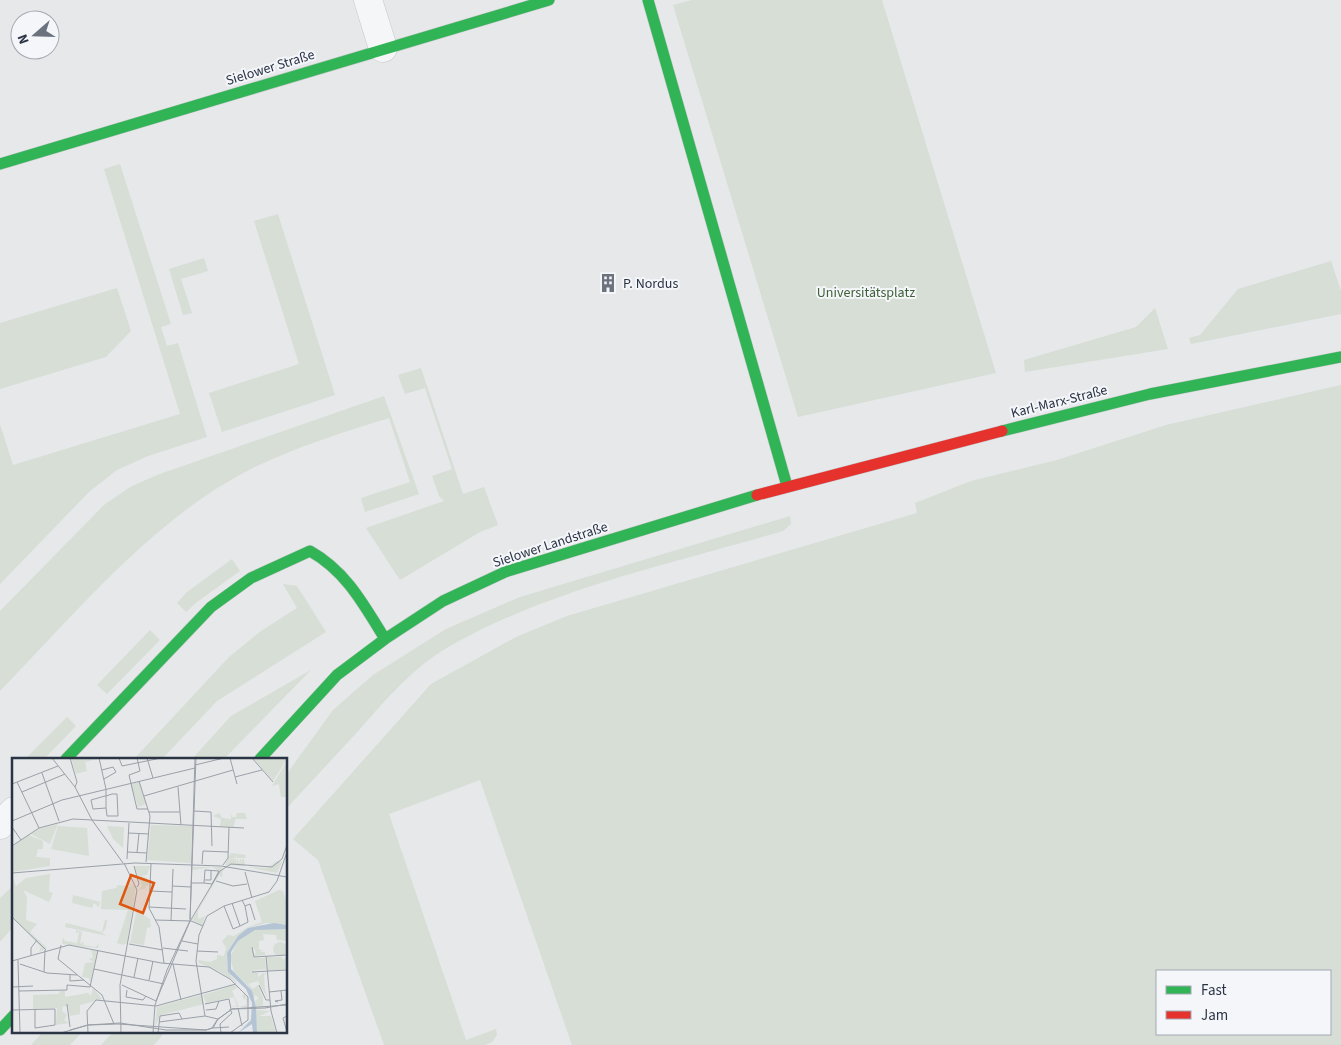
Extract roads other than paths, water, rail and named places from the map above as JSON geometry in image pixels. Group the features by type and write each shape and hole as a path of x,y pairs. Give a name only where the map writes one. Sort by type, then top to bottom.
{"street":[{"path":"368,0 383,48"},
{"name":"Sielower Straße","path":"0,164 383,48 549,0"},
{"path":"648,0 787,486"},
{"name":"Karl-Marx-Straße","path":"787,486 1150,394 1341,357"},
{"name":"Sielower Landstraße","path":"261,758 338,675 385,639 444,601 505,572 787,486"},
{"path":"67,758 211,607 251,578 310,551 325,558 343,575 385,639"},
{"path":"0,825 12,813"},
{"path":"0,1030 12,1017"}],"place":[{"name":"P. Nordus","path":"608,283"}],"park label":[{"name":"Universitätsplatz","path":"866,292"}]}
